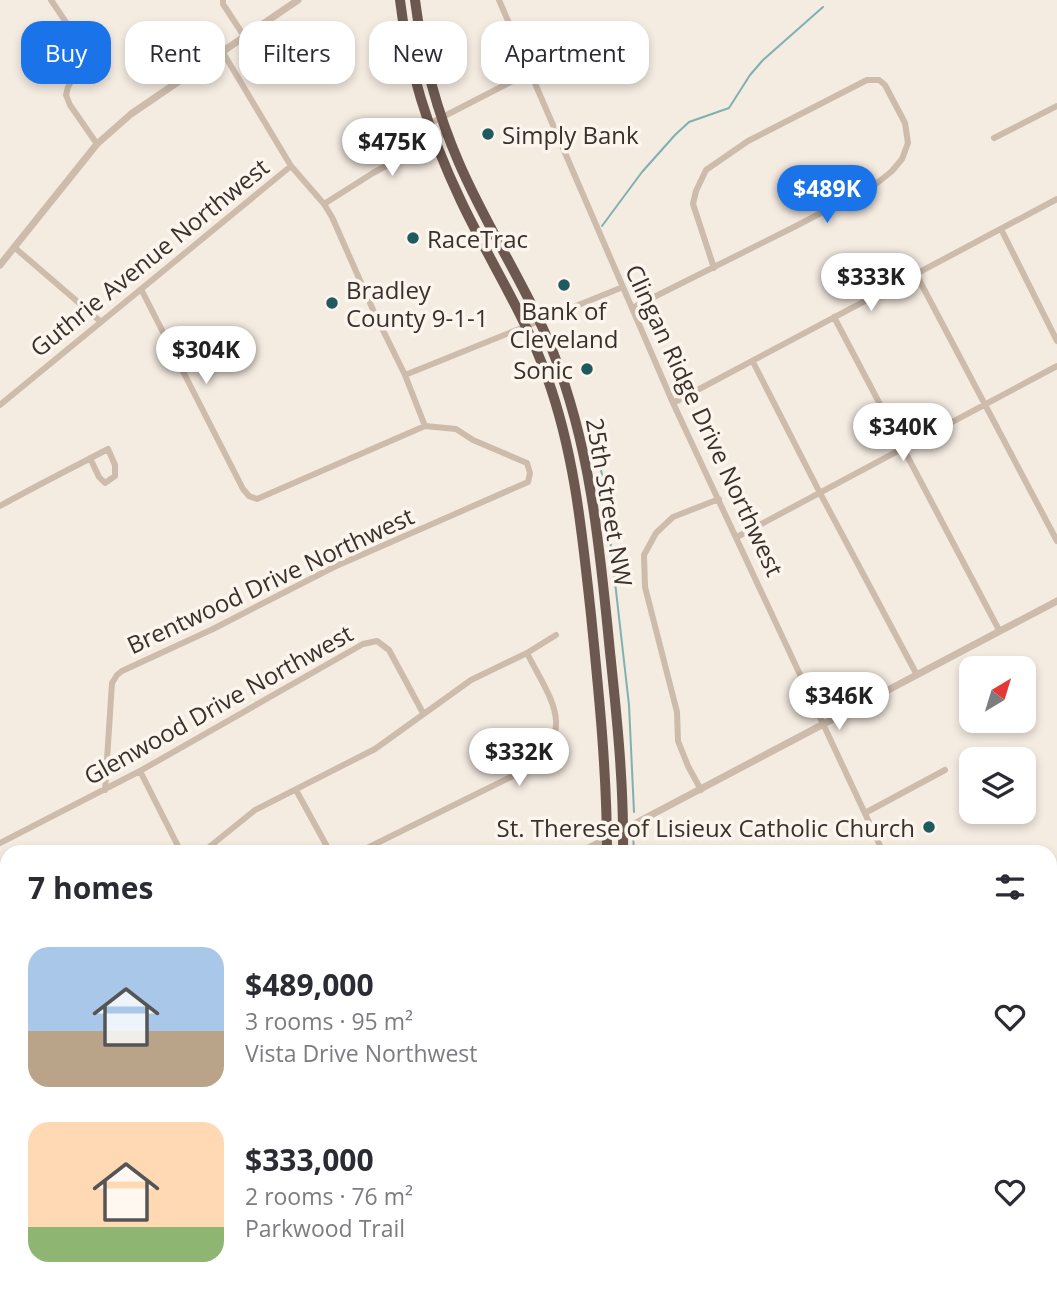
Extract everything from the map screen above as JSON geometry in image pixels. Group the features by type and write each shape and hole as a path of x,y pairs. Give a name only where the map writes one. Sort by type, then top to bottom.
{"highway":[{"name":"25th Street NW","path":"400,0 410,54 434,141 526,326 562,423 582,524 598,675 608,820 607,845"},
{"name":"25th Street NW","path":"415,0 422,43 442,117 464,172 539,321 568,393 590,481 616,709 623,845"}],"street":[{"path":"51,0 85,49 66,95 97,144"},
{"path":"223,0 239,28"},
{"path":"266,21 298,0"},
{"name":"Clingan Ridge Drive Northwest","path":"499,0 508,21"},
{"path":"141,289 249,496 257,499 425,426 405,375 332,217 290,166 225,56"},
{"path":"632,308 714,268 876,184 892,171 902,159 908,143 905,123 885,85 879,80 867,80 748,141 706,170 696,191 694,204 714,268"},
{"path":"0,265 97,144 131,114 174,84"},
{"path":"429,124 507,84"},
{"name":"Clingan Ridge Drive Northwest","path":"535,84 673,404 880,845"},
{"path":"993,138 1057,106"},
{"path":"324,204 373,173 448,132"},
{"name":"Guthrie Avenue Northwest","path":"0,405 290,166"},
{"path":"673,404 1057,199"},
{"path":"1001,229 1057,341"},
{"path":"14,247 100,321"},
{"path":"916,274 1057,541"},
{"path":"405,375 623,287"},
{"path":"834,317 999,630"},
{"path":"753,362 917,674"},
{"path":"737,537 1057,366"},
{"path":"0,391 8,398"},
{"name":"Brentwood Drive Northwest","path":"105,790 112,683 122,671 213,629 334,567 528,482 530,473 527,463 456,429 425,426"},
{"path":"0,506 90,458 108,449 115,465 115,476 105,483 90,458"},
{"path":"701,790 678,741 677,712 645,587 644,555 656,533 673,517 719,499"},
{"path":"595,845 1057,601"},
{"path":"212,845 255,810 375,749 471,680 527,653 556,635"},
{"name":"Glenwood Drive Northwest","path":"0,843 140,771 363,644 377,641 388,650 424,713"},
{"path":"373,845 527,769 550,747 558,721 554,707 527,653"},
{"path":"865,813 945,770"},
{"path":"140,771 177,845"},
{"path":"296,790 326,845"}],"waterway":[{"path":"602,226 642,172 675,135 689,122 729,108 763,60 823,7"},
{"path":"600,465 608,505 629,705 634,812"},
{"path":"633,834 634,845"}],"place":[{"name":"Simply Bank","path":"488,134"},
{"name":"RaceTrac","path":"413,238"},
{"name":"Bank of Cleveland","path":"564,285"},
{"name":"Bradley County 9-1-1","path":"332,303"},
{"name":"Sonic","path":"587,369"},
{"name":"St. Therese of Lisieux Catholic Church","path":"929,827"}]}
